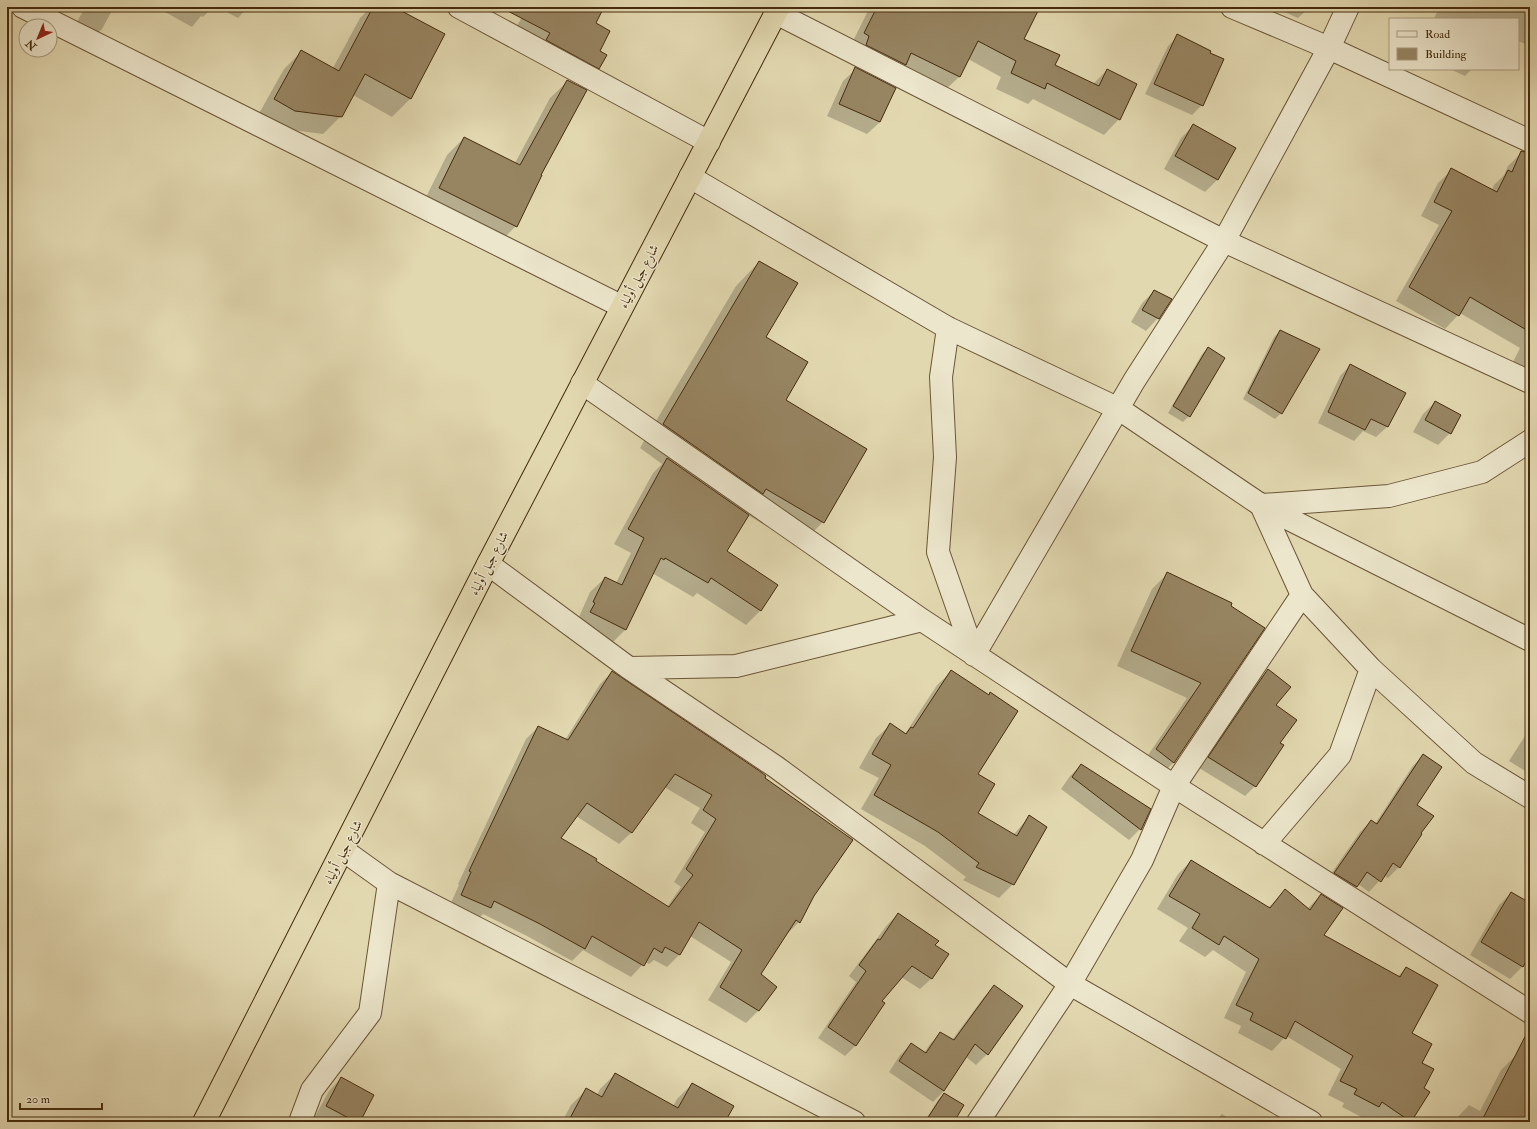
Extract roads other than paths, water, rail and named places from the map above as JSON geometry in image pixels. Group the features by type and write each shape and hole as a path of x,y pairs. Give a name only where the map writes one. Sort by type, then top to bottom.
{"highway":[{"name":"شارع جبل أولياء","path":"204,1122 488,564 777,10"}],"street":[{"path":"23,7 622,306"},
{"path":"459,7 708,142"},
{"path":"1232,7 1329,48 1530,141"},
{"path":"974,654 1134,381 1224,241 1329,48 1348,7"},
{"path":"777,10 1224,241 1530,382"},
{"path":"690,177 948,328 1118,409 1261,505 1530,640"},
{"path":"948,328 941,377 945,457 938,552 974,654"},
{"path":"582,383 922,620 1174,786 1530,1012"},
{"path":"1261,505 1389,496 1482,472 1530,441"},
{"path":"1261,505 1302,595 1371,669 1474,762 1530,797"},
{"path":"488,564 629,668 776,767 1070,984 1312,1122"},
{"path":"978,1122 1070,984 1142,860 1174,786 1302,595"},
{"path":"629,668 736,666 922,620"},
{"path":"1264,844 1340,755 1371,669"},
{"path":"343,850 389,883 854,1122"},
{"path":"300,1122 312,1090 370,1013 389,883"}]}
